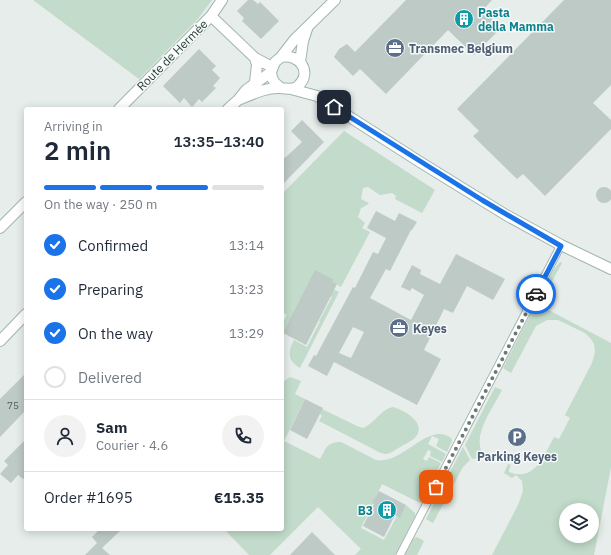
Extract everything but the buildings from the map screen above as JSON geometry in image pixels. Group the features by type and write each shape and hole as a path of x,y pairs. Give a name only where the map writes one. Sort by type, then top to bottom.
{"street":[{"name":"Route de Hermée","path":"120,107 211,16 222,0"},
{"path":"281,88 275,83 272,70 275,62 335,0"},
{"path":"211,16 256,58 272,70"},
{"path":"300,62 303,41 307,29"},
{"path":"281,57 292,56 300,62 304,70 304,74 317,96"},
{"path":"255,82 257,65 256,58"},
{"path":"230,107 255,82 272,70"},
{"path":"291,89 298,85 304,74"},
{"path":"238,100 264,90 281,88 317,96 506,215 561,246 611,269"},
{"path":"0,228 24,204"},
{"path":"400,555 561,246"},
{"path":"0,340 24,316"}],"green space":[{"path":"33,0 212,0 197,20 139,79"},
{"path":"344,131 435,190 422,213 395,199 396,196 392,193 380,195 368,187 363,188 361,199 369,203 361,208 358,217 365,223 362,228 370,232 341,287 332,282 333,280 284,332 284,320 287,315 284,313 284,192"},
{"path":"560,262 562,263 539,305 611,343 611,467 599,529 599,503 559,503 559,543 596,543 594,555 492,555 518,505 523,491 522,481 516,475 512,478 504,473 508,464 511,465 509,472 518,474 526,473 538,465 554,437 559,439 570,418 565,415 592,363 595,352 594,344 585,333 558,320 547,320 536,326 511,373 503,368 552,272"},
{"path":"329,287 339,292 300,368 291,359 291,348 294,340 307,347 332,297 325,293"},
{"path":"290,377 301,381 295,394 305,399 284,441 284,381"},
{"path":"495,387 502,390 488,414 481,433 481,450 485,457 472,459 465,445"},
{"path":"393,407 407,413 412,417 416,421 419,430 416,437 412,440 387,454 383,454 319,421 322,416 320,414 322,409 363,428 389,408"},
{"path":"442,434 451,438 452,441 447,452 436,446 439,439 432,436 428,444 446,454 442,462 430,456 431,451 428,450 423,459 427,461 429,457 441,463 421,503 382,484 361,528 384,540 397,516 400,517 406,505 415,513 415,516 395,555 355,555 361,549 318,507 270,555 249,555 226,531 284,531 284,441 320,459 325,449 329,445 336,442 341,442 376,460 386,460 406,451 433,435"},
{"path":"463,447 470,460 463,467 433,523 426,519"},
{"path":"417,537 424,541 417,555 405,555 414,538"}],"way so far":[{"path":"436,487 536,294"}],"place":[{"name":"Pasta della Mamma","path":"464,19"},
{"name":"Transmec Belgium","path":"395,48"},
{"name":"Keyes","path":"399,328"},
{"name":"Parking Keyes","path":"517,437"},
{"name":"B3","path":"387,510"}],"route":[{"path":"334,107 506,215 561,246 536,294"}]}
